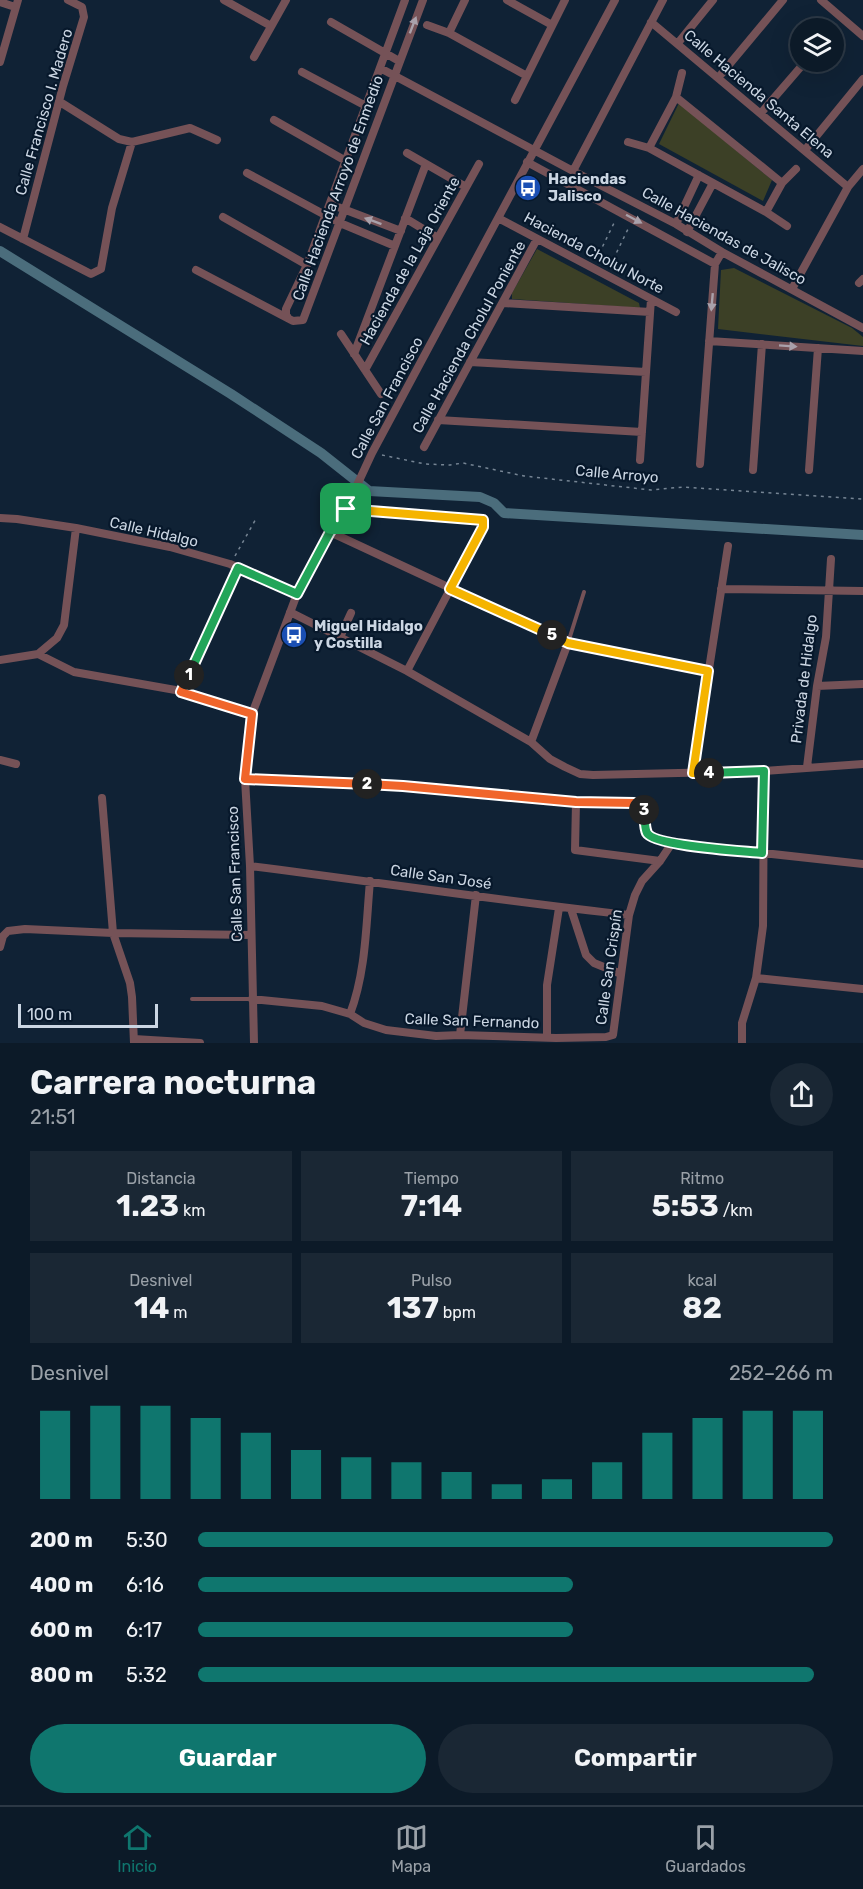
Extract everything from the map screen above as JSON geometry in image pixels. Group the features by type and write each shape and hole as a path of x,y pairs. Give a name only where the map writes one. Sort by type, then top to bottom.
{"street":[{"name":"Calle Francisco I. Madero","path":"23,239 84,17 82,7 68,0"},
{"path":"224,0 271,26"},
{"path":"254,57 286,0"},
{"name":"Calle Hacienda Arroyo de Enmedio","path":"405,0 307,265 286,309 288,318 293,321 303,320 306,315 423,0"},
{"path":"449,33 465,0"},
{"path":"507,0 552,25"},
{"path":"515,100 565,0"},
{"name":"Calle San Francisco","path":"254,1043 250,866 245,779 252,714 297,594 330,532 346,509 372,453 615,0"},
{"path":"573,171 663,0"},
{"path":"678,43 713,0"},
{"path":"718,78 783,0"},
{"path":"821,0 863,36"},
{"path":"0,2 17,4 0,62"},
{"path":"331,22 399,61"},
{"name":"Calle Hacienda Santa Elena","path":"651,22 848,187"},
{"path":"427,25 449,33 527,76"},
{"name":"Calle Haciendas de Jalisco","path":"380,68 676,224 722,252 863,328"},
{"path":"302,72 366,106"},
{"path":"760,113 796,72"},
{"path":"649,148 676,97 682,73"},
{"path":"805,150 863,79"},
{"path":"676,97 782,183"},
{"path":"60,102 119,139 132,142 190,128 217,140"},
{"path":"274,120 346,161"},
{"path":"0,227 91,274 101,269 112,208 132,142"},
{"path":"628,142 649,148 766,212 787,226"},
{"path":"407,153 466,187"},
{"name":"Calle Haciendas de Jalisco","path":"527,162 715,264"},
{"path":"354,354 426,164"},
{"name":"Hacienda de la Laja Oriente","path":"365,370 479,164"},
{"path":"766,212 782,183 796,169"},
{"path":"792,289 848,187 863,169"},
{"path":"247,173 340,223 395,246"},
{"path":"676,224 699,175"},
{"path":"687,232 713,183"},
{"path":"330,204 401,231"},
{"path":"223,217 307,265"},
{"path":"405,218 438,238"},
{"name":"Hacienda Cholul Norte","path":"498,218 676,312"},
{"name":"Calle Hacienda Cholul Poniente","path":"424,447 537,239"},
{"path":"700,464 715,264 722,252"},
{"path":"196,270 288,318"},
{"path":"640,460 651,299"},
{"path":"502,303 650,312"},
{"path":"342,334 381,394"},
{"path":"709,341 863,351"},
{"path":"753,470 762,344"},
{"path":"809,471 818,348"},
{"path":"470,362 646,372"},
{"path":"438,420 642,432"},
{"name":"Calle Hidalgo","path":"0,518 76,528 170,548 234,566 297,594"},
{"path":"407,671 483,527 483,520"},
{"path":"0,660 38,654 57,638 64,626 76,528"},
{"path":"330,532 568,643 708,671"},
{"path":"693,773 728,546"},
{"name":"Privada de Hidalgo","path":"807,767 817,686 826,637 831,559"},
{"path":"181,692 234,566"},
{"path":"721,589 863,591"},
{"path":"290,612 407,671 531,742 550,759 580,774 764,771 863,764"},
{"path":"340,637 351,613"},
{"path":"531,742 568,643"},
{"path":"38,654 74,672 181,692 252,714"},
{"path":"817,686 863,684"},
{"path":"0,760 16,764"},
{"path":"742,1043 742,1023 756,978 763,926 764,771"},
{"path":"245,779 403,786 576,802 634,803 644,810 646,832 652,838 672,843 863,864"},
{"path":"102,798 112,933 130,983 134,1041 200,1043"},
{"path":"576,802 575,850 660,861"},
{"name":"Calle San Crispín","path":"613,1035 629,915 635,895 642,881 672,843"},
{"name":"Calle San José","path":"250,866 559,908 629,915"},
{"path":"350,1014 358,994 362,970 370,881"},
{"path":"460,1035 476,895"},
{"path":"547,1037 547,985 559,908"},
{"path":"571,909 586,955 594,963 621,974"},
{"path":"0,947 3,936 8,931 25,929 251,935"},
{"path":"756,978 863,989"},
{"name":"Calle San Fernando","path":"252,999 322,1006 350,1014 364,1023 386,1030 436,1036 547,1037 556,1040 613,1035"}],"lane":[{"path":"568,643 584,592"},
{"name":"Calle San Fernando","path":"192,999 252,999"}],"path":[{"path":"592,268 620,212"},
{"path":"605,275 633,219"},
{"name":"Calle Arroyo","path":"372,453 425,464 464,463 524,476 651,490 683,487 863,499"},
{"path":"346,509 483,520"},
{"path":"234,566 257,517"}],"green space":[{"path":"679,103 772,180 763,201 659,144"},
{"path":"537,249 639,303 640,308 512,299 512,293"},
{"path":"734,268 852,328 863,337 863,346 718,329 721,270"}],"waterway":[{"path":"0,251 231,394 321,453 369,491 480,497 494,503 504,513 863,535"}],"place":[{"name":"Haciendas Jalisco","path":"528,188"},
{"name":"Miguel Hidalgo y Costilla","path":"294,635"}],"route":[{"path":"346,509 483,520 483,527 450,589 568,643 708,671 693,773 764,771 762,853 687,846 652,838 646,832 644,810 634,803 576,802 403,786 245,779 252,714 181,692 238,568 297,594 330,532 346,509"}]}
